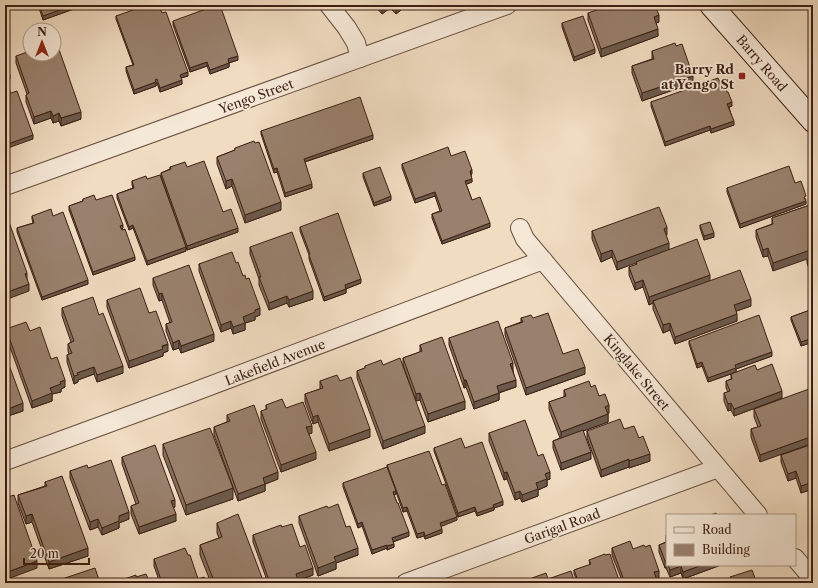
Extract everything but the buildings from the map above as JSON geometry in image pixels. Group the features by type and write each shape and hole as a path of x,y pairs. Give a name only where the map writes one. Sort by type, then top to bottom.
{"street":[{"path":"329,5 356,43 360,58"},
{"name":"Yengo Street","path":"5,186 506,5"},
{"name":"Barry Road","path":"711,5 813,121"},
{"name":"Kinglake Street","path":"520,228 525,239 757,514"},
{"name":"Lakefield Avenue","path":"5,461 191,393 543,260"},
{"name":"Garigal Road","path":"406,583 718,468"},
{"path":"796,559 813,579"}],"place":[{"name":"Barry Rd at Yengo St","path":"742,76"}]}
